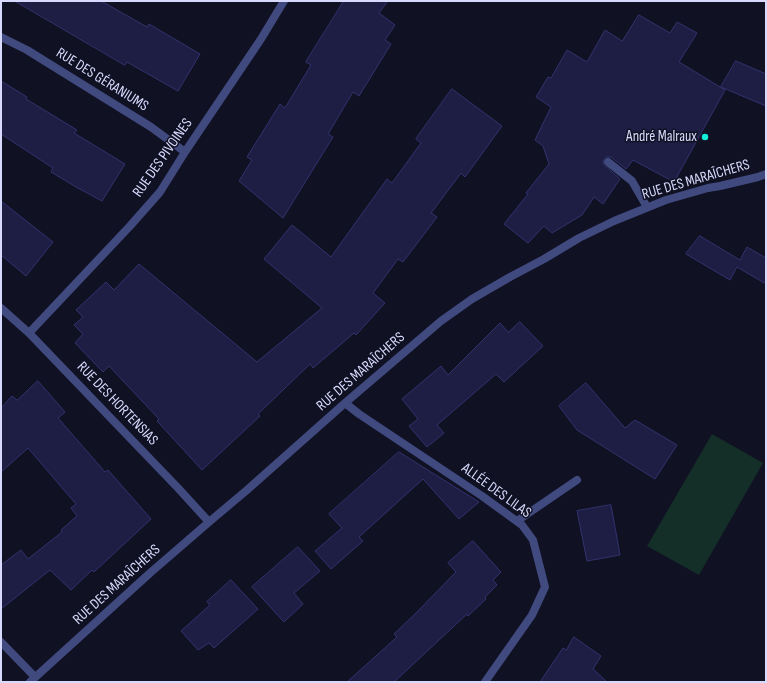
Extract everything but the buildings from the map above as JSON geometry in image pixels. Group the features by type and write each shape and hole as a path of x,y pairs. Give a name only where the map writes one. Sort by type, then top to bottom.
{"street":[{"name":"RUE DES PIVOINES","path":"29,333 160,192 185,152 262,39 284,1"},
{"name":"RUE DES GÉRANIUMS","path":"1,38 27,50 151,127 185,152"},
{"path":"608,162 632,181 647,207"},
{"name":"RUE DES MARAÎCHERS","path":"33,680 150,573 441,320 510,277 579,238 614,221 673,198 708,188 758,178 766,174"},
{"name":"RUE DES HORTENSIAS","path":"1,308 29,333 209,522"},
{"name":"ALLÉE DES LILAS","path":"345,404 517,521 522,525 533,540 545,587 532,615 485,682"},
{"path":"517,521 578,480"},
{"path":"1,642 33,680"}],"green space":[{"path":"712,434 763,463 699,575 647,546"}],"place":[{"name":"André Malraux","path":"705,137"}]}
